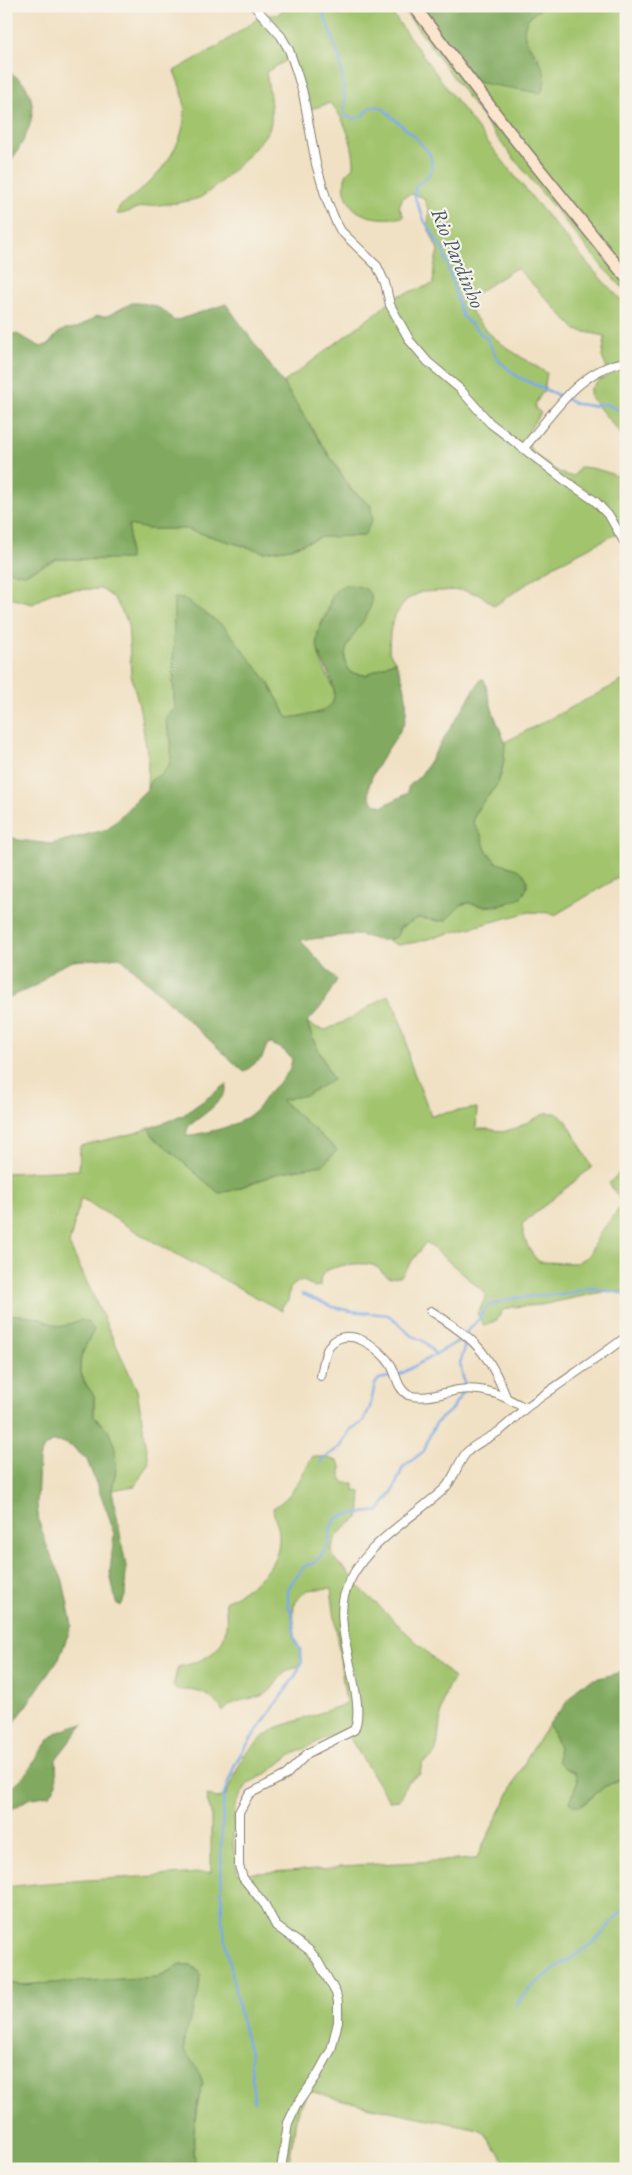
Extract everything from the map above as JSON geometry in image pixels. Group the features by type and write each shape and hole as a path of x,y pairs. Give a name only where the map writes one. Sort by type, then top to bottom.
{"main road":[{"path":"414,6 507,129 626,277"}],"street":[{"path":"254,6 272,25 289,50 303,93 316,164 327,201 336,222 341,231 378,266 390,305 410,341 420,354 460,389 490,423 566,481 595,500 610,517 626,545"},
{"path":"524,448 578,385 594,374 626,362"},
{"path":"431,1311 474,1340 485,1353 498,1375 506,1397"},
{"path":"321,1376 328,1348 340,1338 351,1337 361,1339 372,1346 388,1361 399,1386 408,1396 425,1396 474,1389 506,1397 526,1408"},
{"path":"281,2169 288,2123 296,2106 316,2077 331,2050 338,2022 338,2002 336,1993 317,1960 309,1950 276,1926 265,1905 241,1873 238,1834 241,1806 249,1794 291,1771 308,1753 351,1734 354,1730 357,1718 356,1699 344,1637 342,1610 344,1597 356,1569 383,1540 446,1488 468,1452 501,1430 526,1408 626,1337"}],"green space":[{"path":"287,6 387,6 517,179 593,270 626,304 626,440 590,397 590,389 599,380 607,377 608,371 602,357 605,336 576,330 518,269 514,269 477,293 467,302 473,314 490,334 512,351 547,373 544,390 535,404 535,408 541,413 534,422 528,436 530,448 553,468 568,476 574,476 580,467 595,469 618,476 616,493 626,513 626,545 618,533 555,565 494,606 481,595 462,590 421,592 406,600 395,616 390,632 389,652 395,661 366,675 351,673 346,664 345,656 347,646 369,610 372,601 330,600 317,635 317,640 319,656 334,692 335,701 328,708 314,714 288,718 268,682 173,681 175,710 166,725 171,743 170,762 164,772 147,789 148,758 140,710 131,675 128,622 114,598 101,589 65,590 52,592 33,604 6,597 6,571 25,574 56,559 106,560 129,525 149,529 186,529 264,552 291,548 321,537 364,536 371,506 351,489 283,383 380,310 394,297 433,284 438,250 428,228 429,211 423,197 411,194 403,197 399,207 404,217 368,216 352,207 346,195 344,182 349,171 354,167 353,151 348,133 340,116 330,103 305,111 289,59 266,72 271,110 269,129 247,156 225,177 199,198 139,208 117,214 119,207 157,174 176,146 185,114 183,96 174,71 220,45 263,15 277,15"},
{"path":"401,6 420,6 519,89 534,92 539,58 528,43 524,33 526,22 530,16 543,6 626,6 626,291 604,269 502,144"},
{"path":"420,6 543,6 528,19 524,29 525,38 544,71 545,81 541,93 475,82 457,73 441,54"},
{"path":"6,70 25,85 30,96 32,118 24,139 6,168"},
{"path":"132,303 155,306 174,321 226,304 283,383 350,489 371,506 372,520 364,536 321,537 291,548 264,552 186,529 149,529 129,525 129,559 57,559 25,574 6,571 6,330 8,333 17,334 41,347 49,344 57,334 65,329 77,328 97,316 107,316"},
{"path":"345,585 364,588 371,596 367,615 353,636 346,651 346,666 351,673 366,675 395,661 401,675 406,697 405,720 402,728 371,779 369,791 372,800 383,806 408,793 408,787 421,775 481,679 484,679 493,712 505,742 504,761 498,783 475,812 473,823 481,835 486,850 497,863 518,869 524,874 527,880 527,887 519,899 505,904 483,906 469,903 462,904 446,920 418,918 399,928 398,936 391,939 379,940 350,935 300,940 337,980 321,1007 307,1022 333,1080 306,1095 281,1100 337,1150 323,1165 282,1172 230,1191 219,1193 155,1138 149,1128 182,1116 227,1084 226,1091 222,1097 212,1108 188,1127 186,1135 217,1130 232,1125 256,1110 284,1077 291,1065 292,1059 283,1050 270,1043 267,1045 262,1058 244,1072 120,957 73,961 53,970 37,985 6,999 6,834 18,840 51,844 108,829 147,789 151,780 163,773 168,767 171,759 171,738 165,718 170,712 175,710 173,681 174,598 184,599 225,627 268,682 288,718 320,713 332,704 334,688 318,650 317,638 333,594 337,589"},
{"path":"626,679 626,873 555,915 551,913 529,912 417,942 398,945 387,941 404,925 417,918 437,921 444,920 461,905 471,903 482,906 503,905 519,897 524,892 527,887 511,867 497,863 486,850 481,835 473,823 477,811 494,789 501,775 505,742"},
{"path":"388,995 394,1004 406,1037 409,1060 431,1115 477,1108 476,1129 503,1132 516,1128 546,1113 556,1113 566,1120 592,1167 522,1224 527,1245 540,1262 576,1263 588,1256 600,1233 623,1204 609,1183 626,1167 626,1293 607,1291 541,1305 512,1307 502,1311 496,1321 484,1326 477,1314 485,1299 484,1292 426,1242 401,1276 390,1278 377,1267 364,1264 335,1267 324,1273 320,1286 314,1287 306,1282 299,1281 290,1288 288,1301 282,1306 282,1311 152,1241 81,1198 69,1244 137,1390 149,1462 135,1486 112,1490 116,1469 108,1430 94,1417 94,1395 85,1381 80,1368 82,1354 90,1338 81,1320 60,1327 27,1315 6,1316 6,1173 79,1170 80,1146 149,1128 155,1138 219,1193 230,1191 282,1172 323,1165 337,1150 281,1100 289,1099 323,1058 307,1022 314,1027 326,1030 353,1017"},
{"path":"6,1316 35,1317 60,1327 81,1320 88,1322 94,1330 82,1356 80,1370 82,1378 94,1395 94,1417 108,1430 115,1447 116,1469 112,1490 126,1566 125,1596 121,1606 116,1603 110,1572 114,1534 87,1460 73,1447 62,1442 52,1442 44,1448 39,1459 37,1506 39,1522 47,1546 63,1581 72,1625 59,1658 6,1735"},
{"path":"313,1456 337,1460 341,1466 341,1480 345,1483 354,1483 354,1491 361,1492 359,1518 343,1529 335,1540 332,1551 334,1558 360,1588 454,1678 449,1685 443,1703 435,1755 422,1763 420,1774 407,1782 400,1800 389,1801 344,1729 289,1756 265,1775 248,1783 235,1805 233,1844 238,1874 335,1868 340,1866 476,1859 529,1754 549,1724 559,1747 558,1752 563,1767 575,1773 578,1781 570,1802 590,1799 604,1787 626,1777 626,2169 509,2169 485,2133 479,2129 370,2107 309,2091 297,2113 288,2169 196,2169 194,2127 202,2086 184,2051 184,2039 199,1971 191,1965 181,1965 157,1977 20,1985 6,1982 6,1887 211,1872 211,1812 206,1796 218,1798 225,1796 244,1755 263,1737 276,1728 346,1704 331,1588 307,1590 296,1602 294,1606 294,1630 302,1662 299,1666 283,1675 269,1692 261,1696 236,1702 227,1707 223,1712 209,1696 190,1690 176,1690 173,1686 178,1667 203,1659 219,1646 226,1628 225,1602 262,1576 275,1558 279,1532 273,1508 292,1492"},
{"path":"626,1671 626,1777 604,1787 581,1806 574,1806 570,1802 578,1781 575,1773 563,1767 558,1761 559,1747 549,1724 580,1686 591,1680"},
{"path":"83,1724 56,1759 57,1784 50,1795 28,1799 6,1811 6,1788 14,1785 21,1779 54,1735"},
{"path":"181,1965 191,1965 201,1975 198,1995 184,2039 184,2051 197,2067 203,2083 196,2109 193,2141 196,2169 6,2169 6,1982 20,1985 157,1977"}],"waterway":[{"name":"Rio Pardinho","path":"321,6 340,60 345,116 355,119 363,115 372,106 381,107 415,137 430,154 432,165 429,175 415,186 415,198 425,222 443,250 462,316 487,339 499,361 518,377 577,404 592,406 606,404 626,415"},
{"path":"320,1462 341,1446 350,1430 363,1422 370,1407 375,1384 379,1379 399,1375 457,1342 478,1320 487,1306 509,1299 541,1295 561,1295 591,1288 626,1294"},
{"path":"302,1294 333,1307 388,1315 409,1334 425,1342 435,1354"},
{"path":"464,1336 464,1351 460,1363 465,1387"},
{"path":"254,2101 250,2054 239,2011 222,1921 221,1845 224,1794 235,1764 242,1752 294,1678 302,1662 300,1649 295,1641 292,1612 288,1606 288,1590 292,1582 305,1566 314,1563 323,1553 329,1542 331,1527 337,1518 345,1515 379,1511 393,1491 403,1467 424,1451 437,1422 451,1410 463,1392"},
{"path":"516,2006 522,1997 541,1979 597,1939 626,1906"}]}
